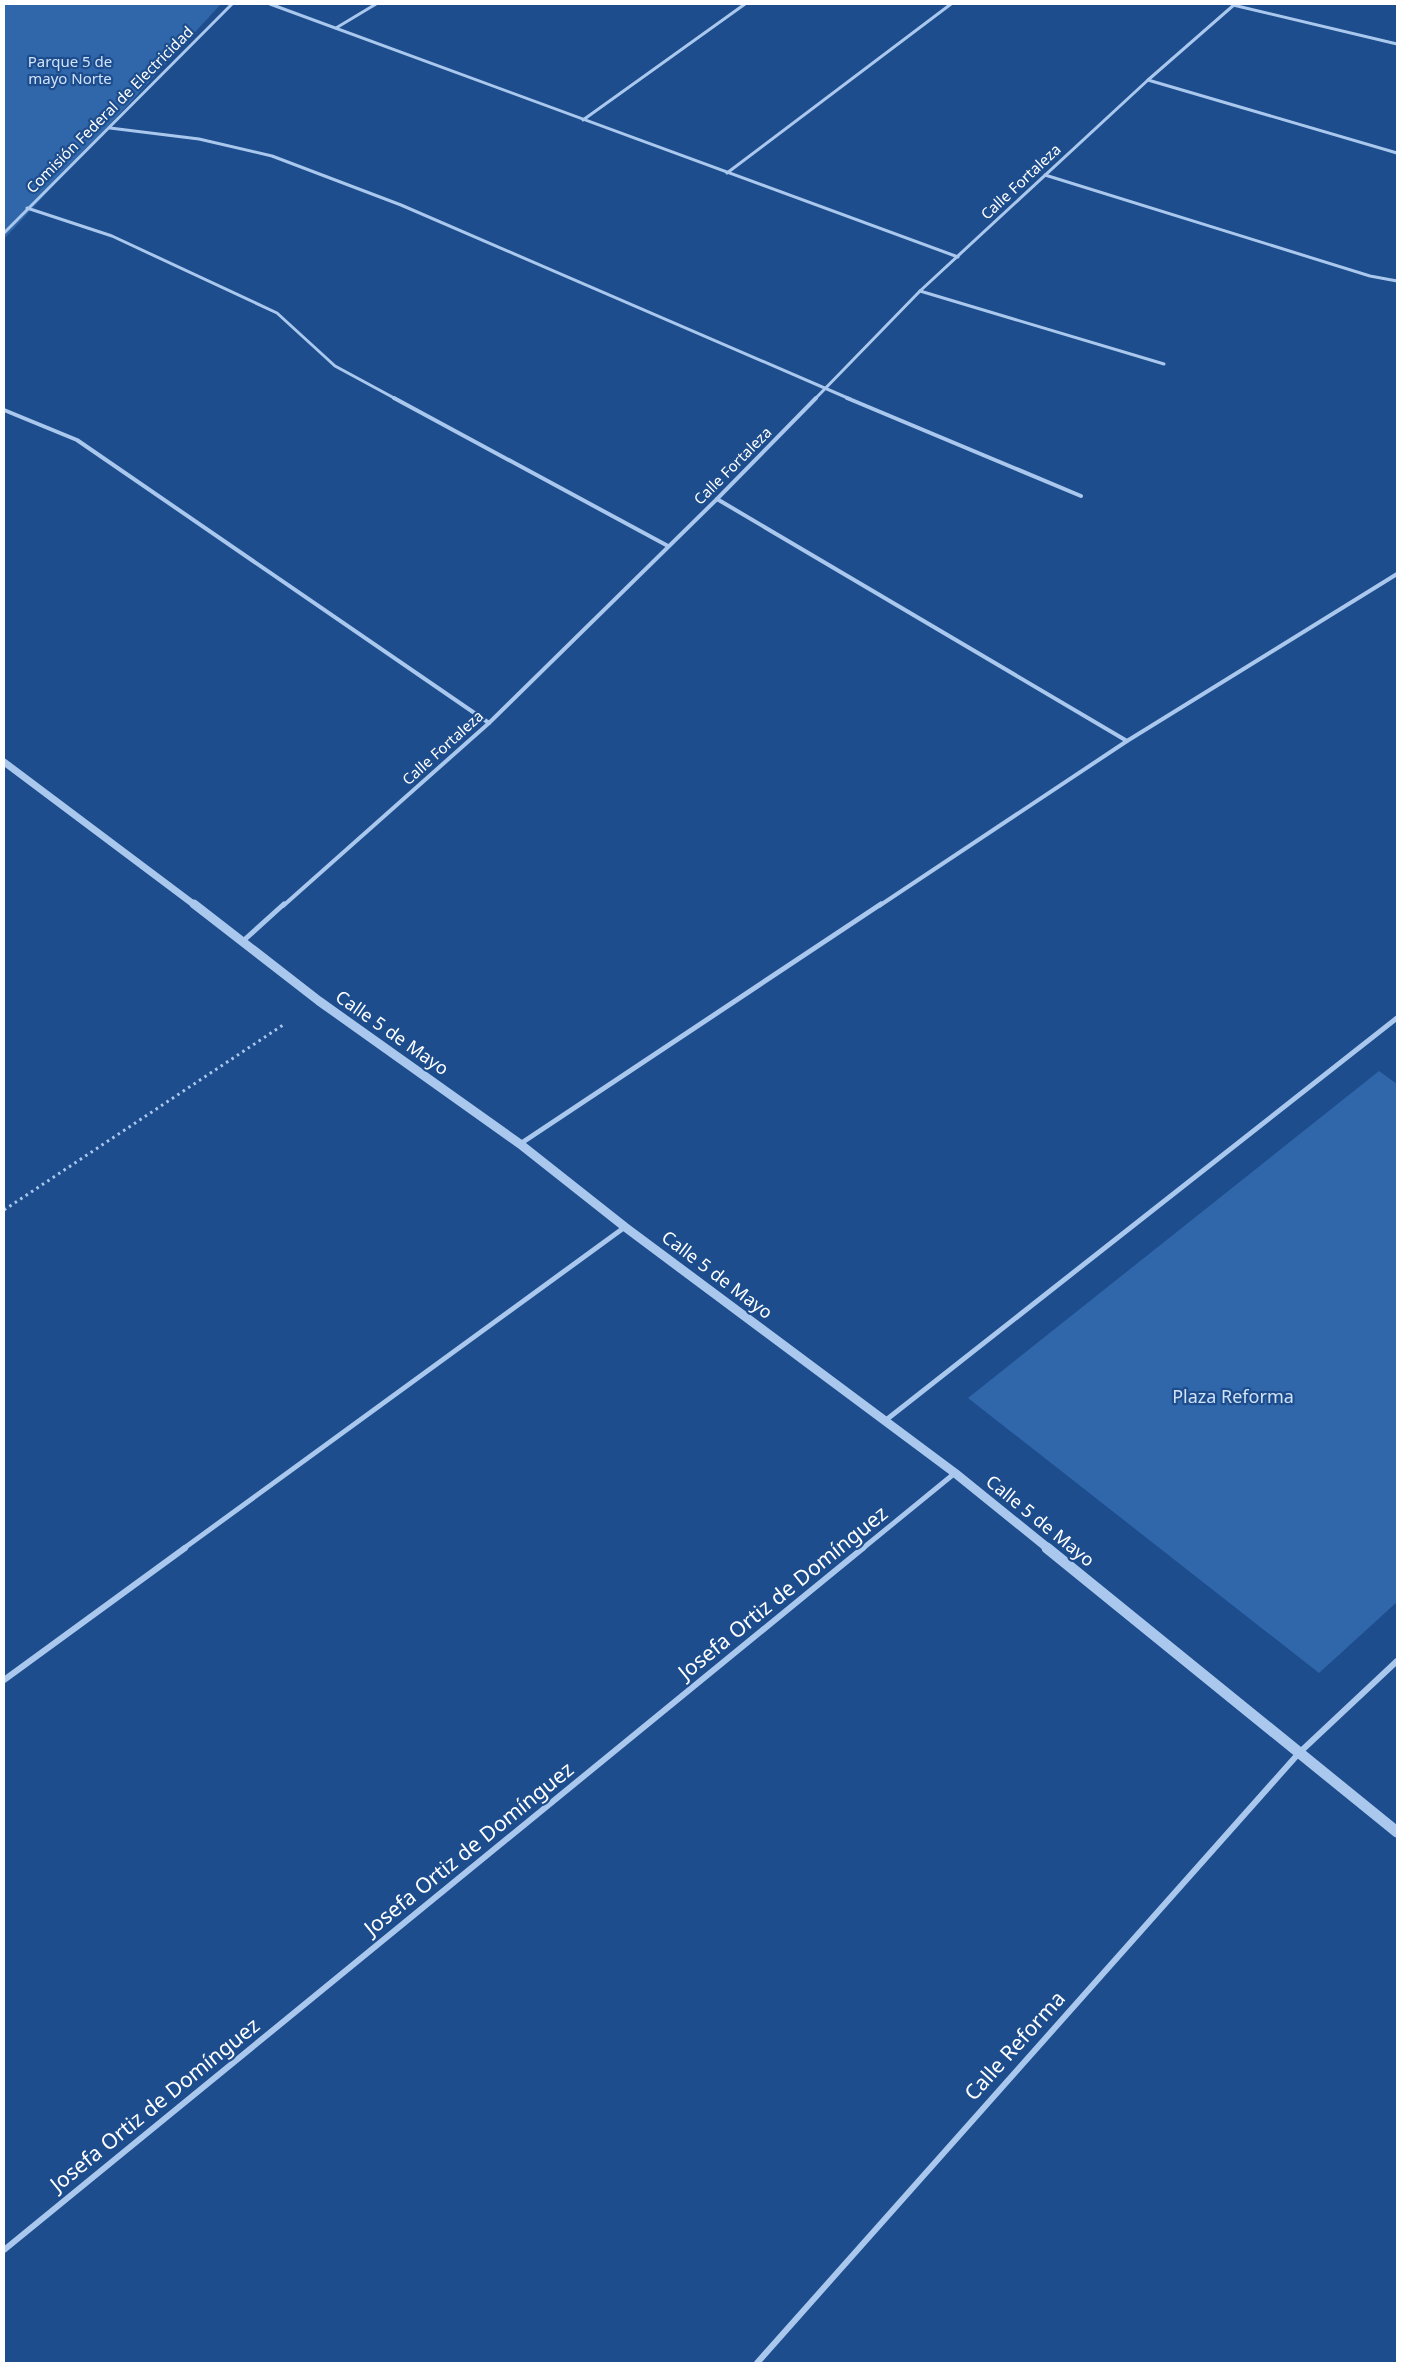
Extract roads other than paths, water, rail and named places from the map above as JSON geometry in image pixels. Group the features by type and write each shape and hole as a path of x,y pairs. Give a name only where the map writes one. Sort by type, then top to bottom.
{"street":[{"name":"Comisión Federal de Electricidad","path":"4,233 232,4"},
{"path":"270,4 958,257"},
{"path":"336,28 376,4"},
{"path":"583,120 745,4"},
{"path":"727,173 951,4"},
{"path":"1234,5 1397,44"},
{"name":"Calle Fortaleza","path":"243,941 489,723 717,499 920,291 1148,80 1234,5"},
{"path":"1148,80 1397,153"},
{"path":"110,128 199,139 272,156 401,205 824,388 1081,496"},
{"path":"1045,174 1370,276 1397,281"},
{"path":"27,208 112,236 277,314 335,366 668,546"},
{"path":"920,291 1164,364"},
{"path":"4,410 77,440 489,723"},
{"path":"717,499 1127,741"},
{"path":"520,1144 1127,741 1397,574"},
{"name":"Calle 5 de Mayo","path":"4,762 243,941 319,1001 520,1144 625,1227 955,1473 1397,1832"},
{"path":"886,1420 1397,1018"},
{"path":"4,1680 625,1227"},
{"name":"Josefa Ortiz de Domínguez","path":"4,2250 955,1473"},
{"name":"Calle Reforma","path":"757,2363 1300,1753 1397,1661"}],"park label":[{"name":"Parque 5 de mayo Norte","path":"70,70"},
{"name":"Plaza Reforma","path":"1233,1397"}]}
